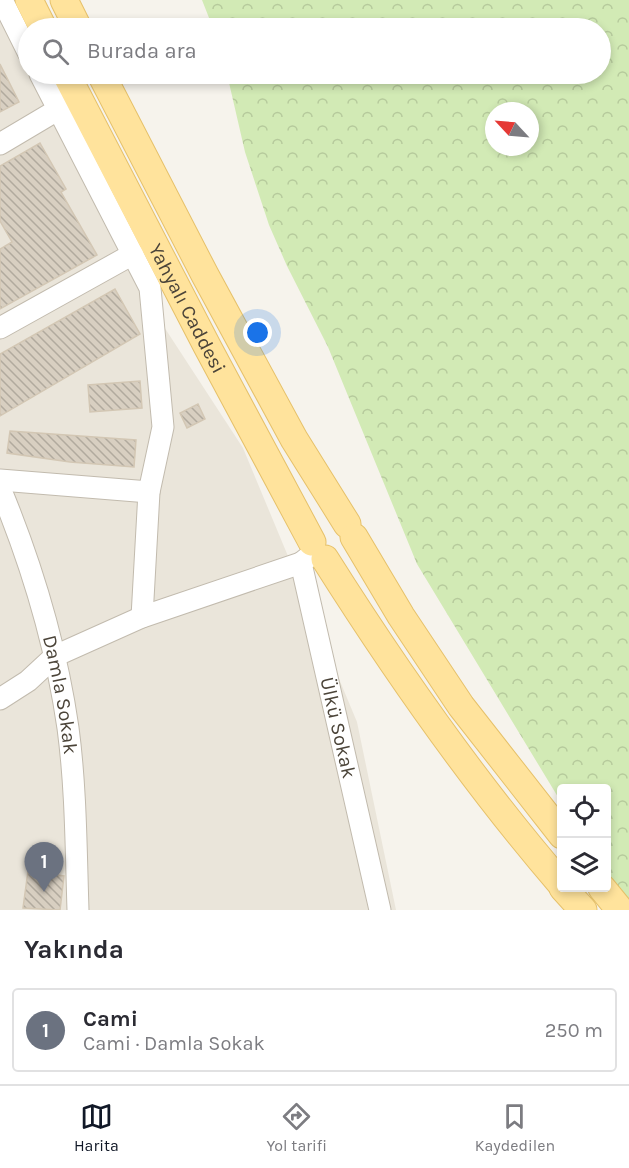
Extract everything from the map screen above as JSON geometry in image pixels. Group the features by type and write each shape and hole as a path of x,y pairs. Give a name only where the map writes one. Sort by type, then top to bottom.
{"main road":[{"path":"29,0 38,18"},
{"path":"64,0 73,18"},
{"name":"Yahyalı Caddesi","path":"106,84 205,275 294,439 401,616 461,706 557,830"},
{"name":"Yahyalı Caddesi","path":"68,93 207,346 314,554 444,736 557,880"},
{"path":"334,518 350,530 353,544 346,556 332,560 314,554 315,528 327,519 334,518"},
{"name":"Yahyalı Caddesi","path":"567,892 582,910"},
{"path":"605,892 620,910"}],"street":[{"path":"2,0 18,32"},
{"path":"55,84 68,93 133,254 150,288 163,427 149,492 142,617"},
{"path":"0,144 68,93"},
{"path":"0,328 133,254"},
{"path":"0,480 149,492"},
{"name":"Damla Sokak","path":"0,488 28,562 55,656 68,730 72,771 78,910"},
{"path":"0,699 28,681 55,656 142,617 314,554"},
{"name":"Ülkü Sokak","path":"314,554 380,910"}],"shaded area":[{"path":"0,17 18,52 18,84 34,84 138,287 243,448 357,722 396,910 0,910"}],"green space":[{"path":"202,0 629,0 629,905 611,882 611,784 557,784 557,795 417,564 328,347 269,225 245,152 229,84 611,84 611,18 209,18"}],"building":[{"path":"0,64 19,102 0,112"},
{"path":"40,143 66,189 61,192 97,255 0,309 0,249 12,242 0,221 0,166"},
{"path":"115,289 140,334 0,416 0,354"},
{"path":"140,381 142,408 90,412 88,385"},
{"path":"198,404 205,419 187,428 180,413"},
{"path":"10,431 136,440 134,467 70,462 7,453"},
{"path":"28,871 64,876 60,910 23,908"}],"place":[{"name":"Cami","path":"44,892"}]}
